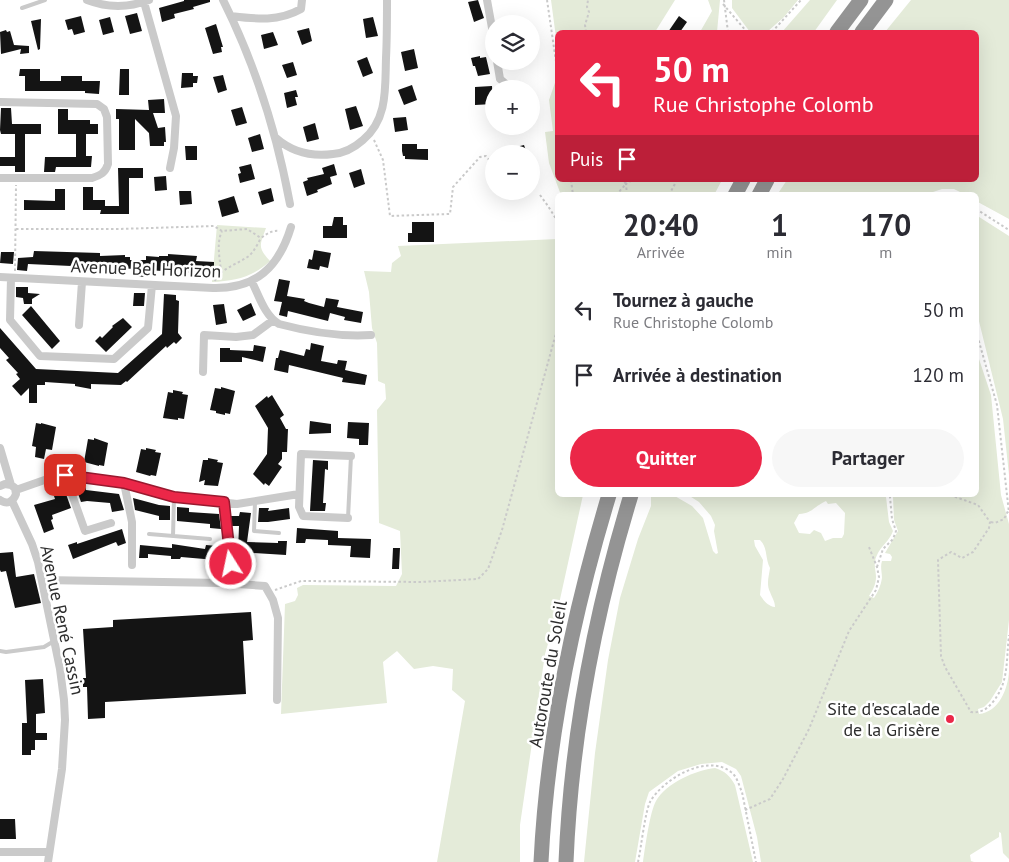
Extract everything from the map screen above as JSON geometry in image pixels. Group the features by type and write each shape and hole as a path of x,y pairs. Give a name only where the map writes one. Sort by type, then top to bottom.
{"highway":[{"path":"838,30 860,0"},
{"path":"864,30 886,0"},
{"name":"Autoroute du Soleil","path":"541,862 548,780 563,684 583,588 608,497"},
{"path":"566,862 573,774 592,652 605,589 630,497"}],"street":[{"path":"88,0 112,6 126,6 147,1 176,116 174,148 170,168"},
{"path":"223,0 254,70 276,138 290,204"},
{"path":"231,16 276,18 289,16 300,8 302,0"},
{"path":"276,138 285,146 297,152 327,155 349,150 370,134 381,117 385,98 388,0"},
{"path":"487,0 490,15"},
{"path":"0,102 90,102 100,106 104,109 107,117 108,164 100,176 92,178 0,178"},
{"name":"Avenue Bel Horizon","path":"0,277 223,288 252,282 264,274 278,259 291,230"},
{"path":"13,278 10,320 40,356 114,359 148,328 152,285"},
{"path":"79,325 82,282"},
{"path":"252,282 272,320 286,326 326,334 346,336 371,335"},
{"path":"203,372 204,335 236,337 253,335 272,320"},
{"path":"0,448 14,488 15,498 4,503 0,500"},
{"path":"348,518 303,516 298,507 301,454 351,456"},
{"path":"65,475 85,532 110,523"},
{"path":"0,486 4,484 14,488 53,476 65,475 124,483 174,497 237,504 299,494"},
{"path":"124,483 132,522 132,565"},
{"name":"Avenue René Cassin","path":"12,501 32,544 42,580 60,669 65,720 62,769 48,862"},
{"path":"224,502 231,564"},
{"path":"42,580 223,583 265,586 273,600 278,618 278,700"},
{"path":"0,852 49,852"}],"lane":[{"path":"22,8 45,0"},
{"path":"348,518 351,456"},
{"path":"173,536 174,497"},
{"path":"255,502 254,531 279,533"},
{"path":"149,534 210,539"},
{"path":"0,651 6,652 44,646 54,641"}],"path":[{"path":"547,0 555,55"},
{"path":"586,30 585,25 590,12 587,7 588,0"},
{"path":"724,0 728,30"},
{"path":"774,30 801,0"},
{"path":"723,4 744,30"},
{"path":"370,134 382,160 390,216 450,214 452,187 480,158 485,156"},
{"path":"13,278 16,229 16,178"},
{"path":"619,192 629,182"},
{"path":"626,184 627,192"},
{"path":"540,196 555,217"},
{"path":"979,211 1009,230"},
{"path":"16,229 119,229 214,226 222,231 247,229 262,238"},
{"path":"214,288 216,277 221,272 235,266 252,254 262,238 268,233 291,230"},
{"path":"221,272 218,246 222,231"},
{"path":"268,592 301,581 421,582 478,579 488,568 502,530 555,337"},
{"path":"979,342 997,405 1009,512 1004,519 995,523 990,522"},
{"path":"877,567 883,549 896,531 892,519 890,497"},
{"path":"956,497 978,505 990,522 989,528 974,552 962,558 951,552 938,560 941,656 971,712 984,711 1002,693 1006,685 1009,635"},
{"path":"745,810 770,799 783,779 809,729 849,631 876,590 879,577 869,547"},
{"path":"638,862 649,804 657,792 670,781 690,770 713,765 720,766 733,773 742,792 756,862"}],"green space":[{"path":"551,0 675,0 656,30 555,30"},
{"path":"708,0 720,0 717,30 701,30 712,11"},
{"path":"732,0 798,0 784,17 769,30 748,30 732,8"},
{"path":"810,0 837,0 815,30 784,30"},
{"path":"911,0 1009,0 1009,219 979,203 979,192 960,192 954,189 942,189 933,192 779,192 786,182 979,182 979,30 887,30"},
{"path":"555,83 555,179 549,163 545,132 553,131 549,100"},
{"path":"556,182 721,182 716,192 560,192"},
{"path":"979,217 1009,236 1009,475 1003,419 979,321"},
{"path":"217,225 266,228 262,238 261,249 270,261 257,271 243,277 228,281 212,282"},
{"path":"555,239 555,497 583,497 557,613 545,654 520,825 520,862 437,862 465,701 452,690 453,669 433,666 414,669 397,651 383,662 387,703 281,714 285,604 295,601 298,595 297,588 303,585 396,586 402,574 400,531 379,523 377,410 386,399 385,384 378,381 377,343 372,328 369,292 364,271 391,272 392,263 401,256 398,246"},
{"path":"979,359 991,395 1001,495 1009,524 1009,620 1002,682 990,701 984,707 978,709 979,714 992,709 997,704 1007,685 1009,671 1009,859 1003,853 1001,833 999,832 999,837 970,855 971,861 974,862 761,862 757,837 741,776 736,769 722,762 701,764 678,771 649,792 645,804 635,862 584,862 595,753 608,660 620,598 638,539 651,506 651,497 676,497 692,506 703,518 713,551 716,554 718,553 714,531 715,525 711,516 699,502 691,497 886,497 889,522 893,531 875,561 876,577 869,596 874,598 882,581 882,561 891,561 892,557 890,554 885,553 898,531 894,520 893,497 979,497","holes":["826,501 828,504 836,503 845,513 844,534 842,538 833,538 825,541 821,533 814,530 810,534 799,533 794,523 799,514 810,511","754,540 760,540 763,543 770,568 768,586 775,607 766,603 760,595 763,560 755,546"]},
{"path":"715,768 727,774 735,785 753,862 643,862 652,813 656,801 661,794 682,778 699,771"}],"building":[{"path":"184,0 210,0 210,2 193,7 194,9 174,14 175,18 162,22 159,8"},
{"path":"478,0 484,18 474,22 468,2"},
{"path":"137,13 142,31 130,34 125,16"},
{"path":"81,16 85,32 74,35 72,29 68,30 65,20"},
{"path":"679,16 687,22 681,30 669,30"},
{"path":"110,17 114,32 103,35 99,20"},
{"path":"373,17 378,36 366,38 363,19"},
{"path":"41,19 40,49 38,50 31,21"},
{"path":"216,24 223,47 221,47 222,52 213,54 205,28"},
{"path":"309,28 312,41 302,45 297,31"},
{"path":"6,30 7,32 10,31 14,45 29,46 29,53 20,54 21,49 1,54 0,32"},
{"path":"273,32 278,45 264,49 261,35"},
{"path":"414,49 418,68 405,71 401,52"},
{"path":"367,57 373,73 363,77 357,61"},
{"path":"485,57 485,70 489,70 490,74 478,76 471,58"},
{"path":"293,62 297,75 287,78 282,65"},
{"path":"20,69 40,69 40,81 61,81 61,76 82,76 82,81 100,81 99,94 85,93 85,91 25,91 25,76 19,76"},
{"path":"120,69 129,69 129,95 119,95"},
{"path":"182,73 193,73 193,76 198,76 197,83 193,83 193,87 181,88"},
{"path":"223,75 227,90 218,93 213,77"},
{"path":"412,85 417,100 404,105 398,90"},
{"path":"485,86 485,104 475,105 475,87"},
{"path":"296,90 298,97 295,97 297,105 287,108 284,93"},
{"path":"164,99 165,113 153,113 158,128 165,127 166,142 164,142 164,146 150,146 149,133 135,119 135,150 119,150 119,119 116,119 116,109 149,110 148,100"},
{"path":"356,106 363,126 350,130 345,109"},
{"path":"242,107 247,123 236,126 231,110"},
{"path":"1,108 11,108 12,124 41,124 41,134 25,134 25,172 15,172 15,166 0,166 0,157 15,157 15,134 1,134"},
{"path":"58,109 68,109 68,120 90,120 90,124 98,124 98,134 86,134 86,156 92,156 91,167 56,167 55,172 44,172 45,157 76,157 76,134 58,134"},
{"path":"406,117 408,130 395,132 393,118"},
{"path":"315,123 319,139 307,142 303,127"},
{"path":"260,134 264,149 252,152 248,138"},
{"path":"402,144 417,144 417,149 428,149 428,160 405,159"},
{"path":"185,146 197,146 197,160 186,160"},
{"path":"251,164 255,179 240,183 238,174 241,173 239,167"},
{"path":"334,164 337,175 330,177 332,184 307,196 303,182 308,180 307,178 324,174 322,168"},
{"path":"118,168 143,168 143,178 129,178 129,214 100,214 101,210 83,210 83,187 93,187 93,200 105,200 105,206 119,206"},
{"path":"361,169 365,184 354,188 349,173"},
{"path":"166,176 167,190 155,191 154,177"},
{"path":"271,188 274,201 262,205 258,192"},
{"path":"55,189 65,189 65,210 24,210 24,200 55,201"},
{"path":"179,191 191,191 192,204 180,205"},
{"path":"234,196 239,212 222,217 218,201"},
{"path":"334,217 343,217 343,225 347,225 347,238 323,238 323,226 332,226"},
{"path":"412,222 434,222 434,242 408,242 408,233 412,233"},
{"path":"314,250 331,253 328,268 320,266 319,270 307,268 309,259 312,260"},
{"path":"34,251 100,253 100,256 125,255 125,257 130,257 130,260 146,260 146,256 159,257 168,256 168,254 197,256 196,261 214,262 214,274 146,270 145,277 135,276 136,269 28,264 27,271 17,270 18,258 33,257"},
{"path":"1,252 14,252 13,264 0,263"},
{"path":"279,279 290,281 287,296 305,299 304,301 324,307 326,298 339,300 337,307 363,312 361,323 344,320 345,317 330,313 328,321 288,311 287,317 279,315 282,302 274,301"},
{"path":"16,287 28,287 28,293 40,294 32,299 32,304 24,304 23,298 16,297"},
{"path":"134,293 145,293 144,306 133,306"},
{"path":"164,294 176,295 176,300 179,301 178,333 182,338 176,344 174,342 167,348 166,346 127,382 121,385 91,384 91,389 75,386 75,384 45,382 45,385 37,385 37,403 29,403 29,388 21,396 12,386 20,379 16,374 18,373 6,360 9,358 0,348 0,328 36,369 118,373 162,334"},
{"path":"251,303 256,315 243,321 237,310"},
{"path":"224,304 227,323 216,325 213,305"},
{"path":"31,306 60,341 52,349 22,315"},
{"path":"123,318 132,327 106,352 95,341 100,336 102,338 112,326"},
{"path":"311,343 324,346 321,361 337,364 338,360 347,361 345,370 367,375 365,385 342,382 343,378 289,365 288,373 274,370 276,358 278,358 280,350 304,356 306,349 310,350"},
{"path":"254,345 266,347 263,362 242,357 242,362 220,362 220,348 253,351"},
{"path":"221,387 235,391 230,414 225,413 225,415 210,410 215,388 221,389"},
{"path":"173,390 188,395 184,419 163,418 168,392 173,393"},
{"path":"272,395 284,415 280,418 286,429 288,429 287,452 282,452 282,459 278,464 282,467 269,486 265,483 264,485 253,474 267,454 268,428 255,406 267,396 268,398"},
{"path":"310,421 331,424 331,433 309,434"},
{"path":"348,422 369,423 368,445 359,445 359,439 347,438"},
{"path":"36,423 56,427 52,450 46,449 44,459 35,457 36,447 32,446"},
{"path":"94,438 108,443 104,466 84,462 88,439 94,440"},
{"path":"146,448 161,453 156,476 136,472 141,449 146,450"},
{"path":"208,458 223,463 218,486 204,485 205,480 199,482 203,460 208,460"},
{"path":"313,460 328,461 328,470 325,469 323,503 326,503 325,511 310,511"},
{"path":"62,483 71,508 52,515 53,519 51,520 54,529 44,533 34,505 55,499 54,496 56,495 52,486"},
{"path":"85,485 86,490 119,494 124,510 112,512 110,503 81,502 76,488"},
{"path":"133,498 170,506 170,520 159,520 159,516 135,510"},
{"path":"177,507 189,508 189,512 219,514 221,529 210,528 210,524 177,521"},
{"path":"259,508 269,508 268,511 289,508 290,519 258,522"},
{"path":"240,512 251,513 247,542 278,543 278,541 287,541 286,555 238,552 239,526 232,526 230,516 239,516"},
{"path":"297,528 338,531 338,538 371,539 370,558 350,557 351,546 328,545 328,540 306,539 305,543 296,543"},
{"path":"122,529 126,543 118,546 116,542 73,559 68,545 77,542 77,544"},
{"path":"172,544 205,549 206,545 217,546 216,560 181,557 180,559 171,559 171,556 148,554 148,558 139,558 140,545 172,548"},
{"path":"393,548 400,548 399,569 392,569"},
{"path":"13,552 16,577 34,574 41,603 15,608 6,571 1,572 0,570 0,553"},
{"path":"251,612 253,640 243,641 246,694 105,702 105,718 88,719 87,687 83,687 83,678 86,678 83,629 113,627 113,620"},
{"path":"43,679 45,713 36,714 36,733 47,733 47,740 35,740 35,750 31,750 31,755 22,755 22,723 27,723 25,680"},
{"path":"0,819 15,819 16,839 0,839"}],"place":[{"name":"Site d'escalade de la Grisère","path":"950,719"}],"route":[{"path":"65,475 124,483 174,497 224,502 231,564"}]}
